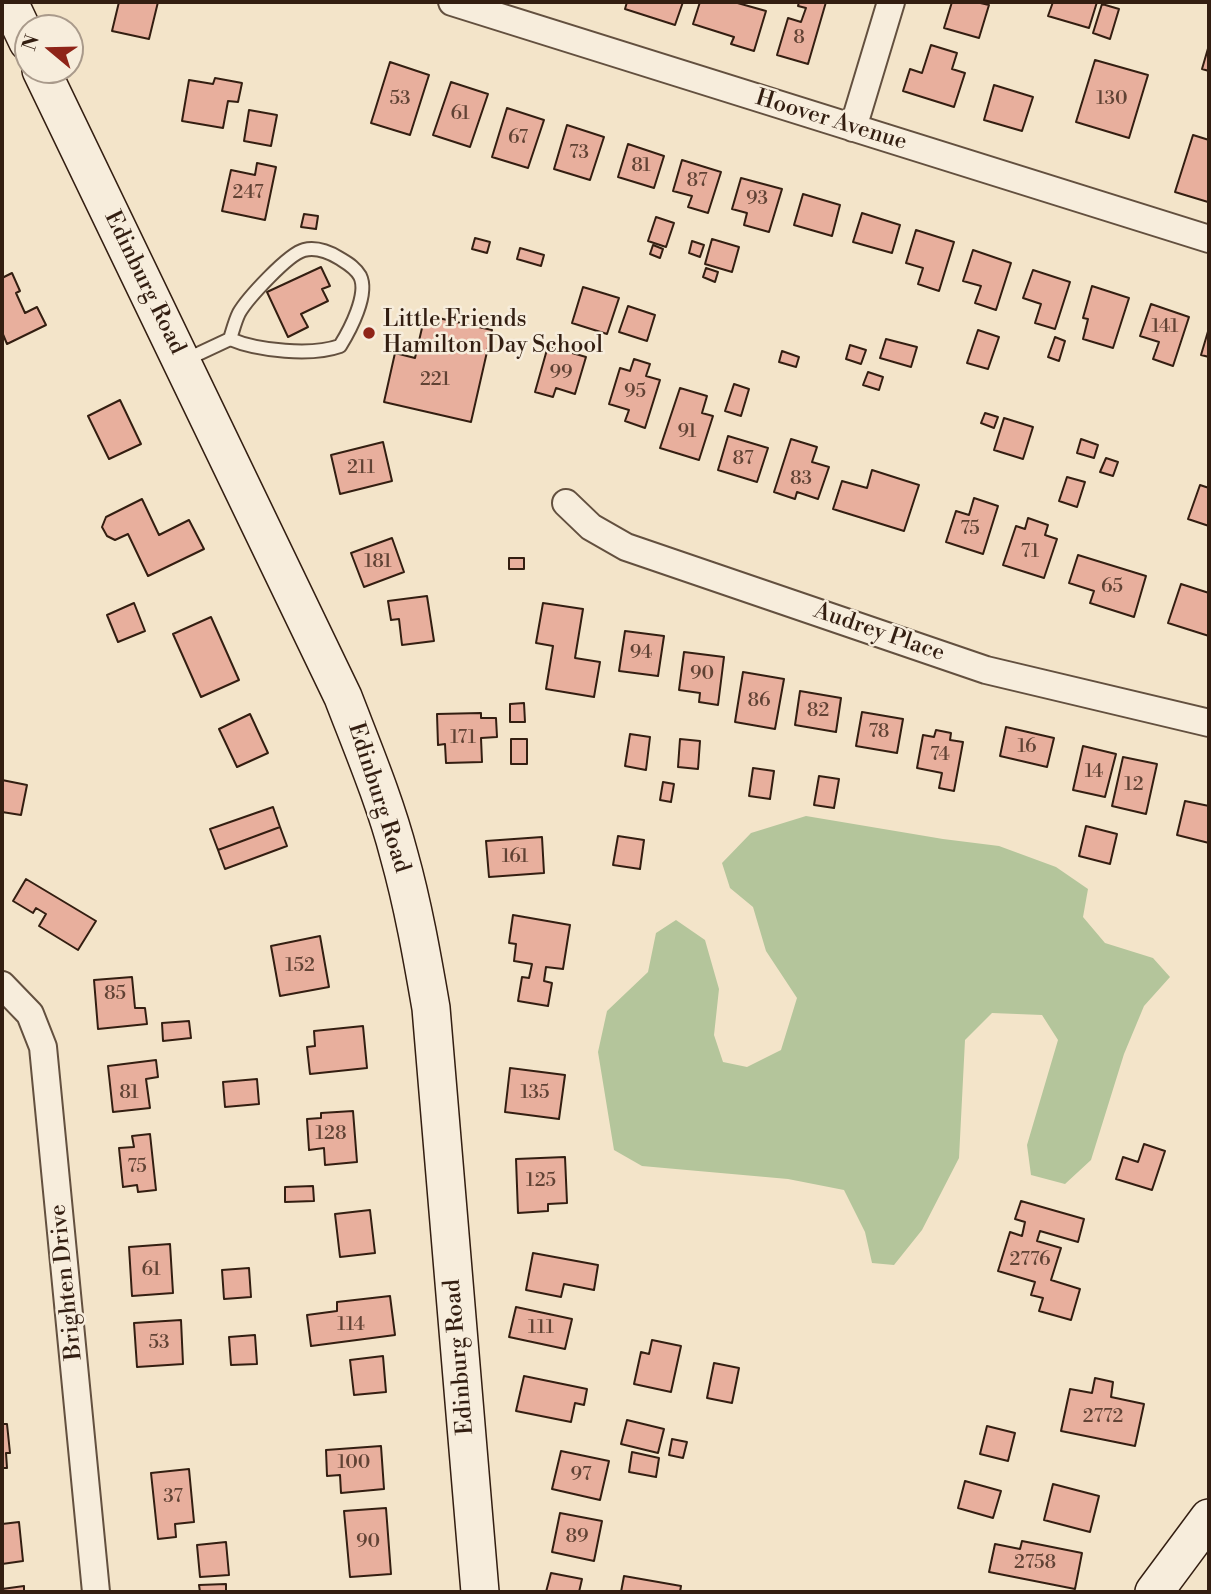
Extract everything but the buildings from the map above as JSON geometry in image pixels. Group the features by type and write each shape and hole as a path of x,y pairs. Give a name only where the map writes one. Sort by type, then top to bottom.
{"main road":[{"name":"Edinburg Road","path":"48,84 343,697 373,774 398,852 415,919 431,1008 480,1592"},
{"path":"1154,1592 1209,1518"}],"street":[{"name":"Hoover Avenue","path":"452,2 1209,239"},
{"path":"853,128 891,2"},
{"name":"Audrey Place","path":"566,502 591,527 626,547 986,670 1209,723"},
{"name":"Brighten Drive","path":"2,985 30,1014 43,1047 96,1592"}],"lane":[{"path":"182,362 230,339 258,347 314,351 340,346 356,315 361,298 362,279 355,268 332,254 303,250 292,256 247,303 236,321 230,339"}],"green space":[{"path":"806,816 999,846 1056,867 1088,889 1083,917 1105,943 1153,958 1170,977 1144,1006 1124,1054 1091,1160 1065,1184 1031,1175 1027,1145 1058,1040 1042,1015 992,1013 965,1040 959,1158 922,1230 894,1265 872,1263 865,1232 844,1190 788,1179 642,1166 614,1150 598,1052 607,1011 648,972 656,933 676,920 705,940 719,989 714,1035 723,1062 747,1067 781,1050 797,998 766,951 753,907 730,888 722,863 751,833"}],"place":[{"name":"Little Friends Hamilton Day School","path":"369,333"}]}
